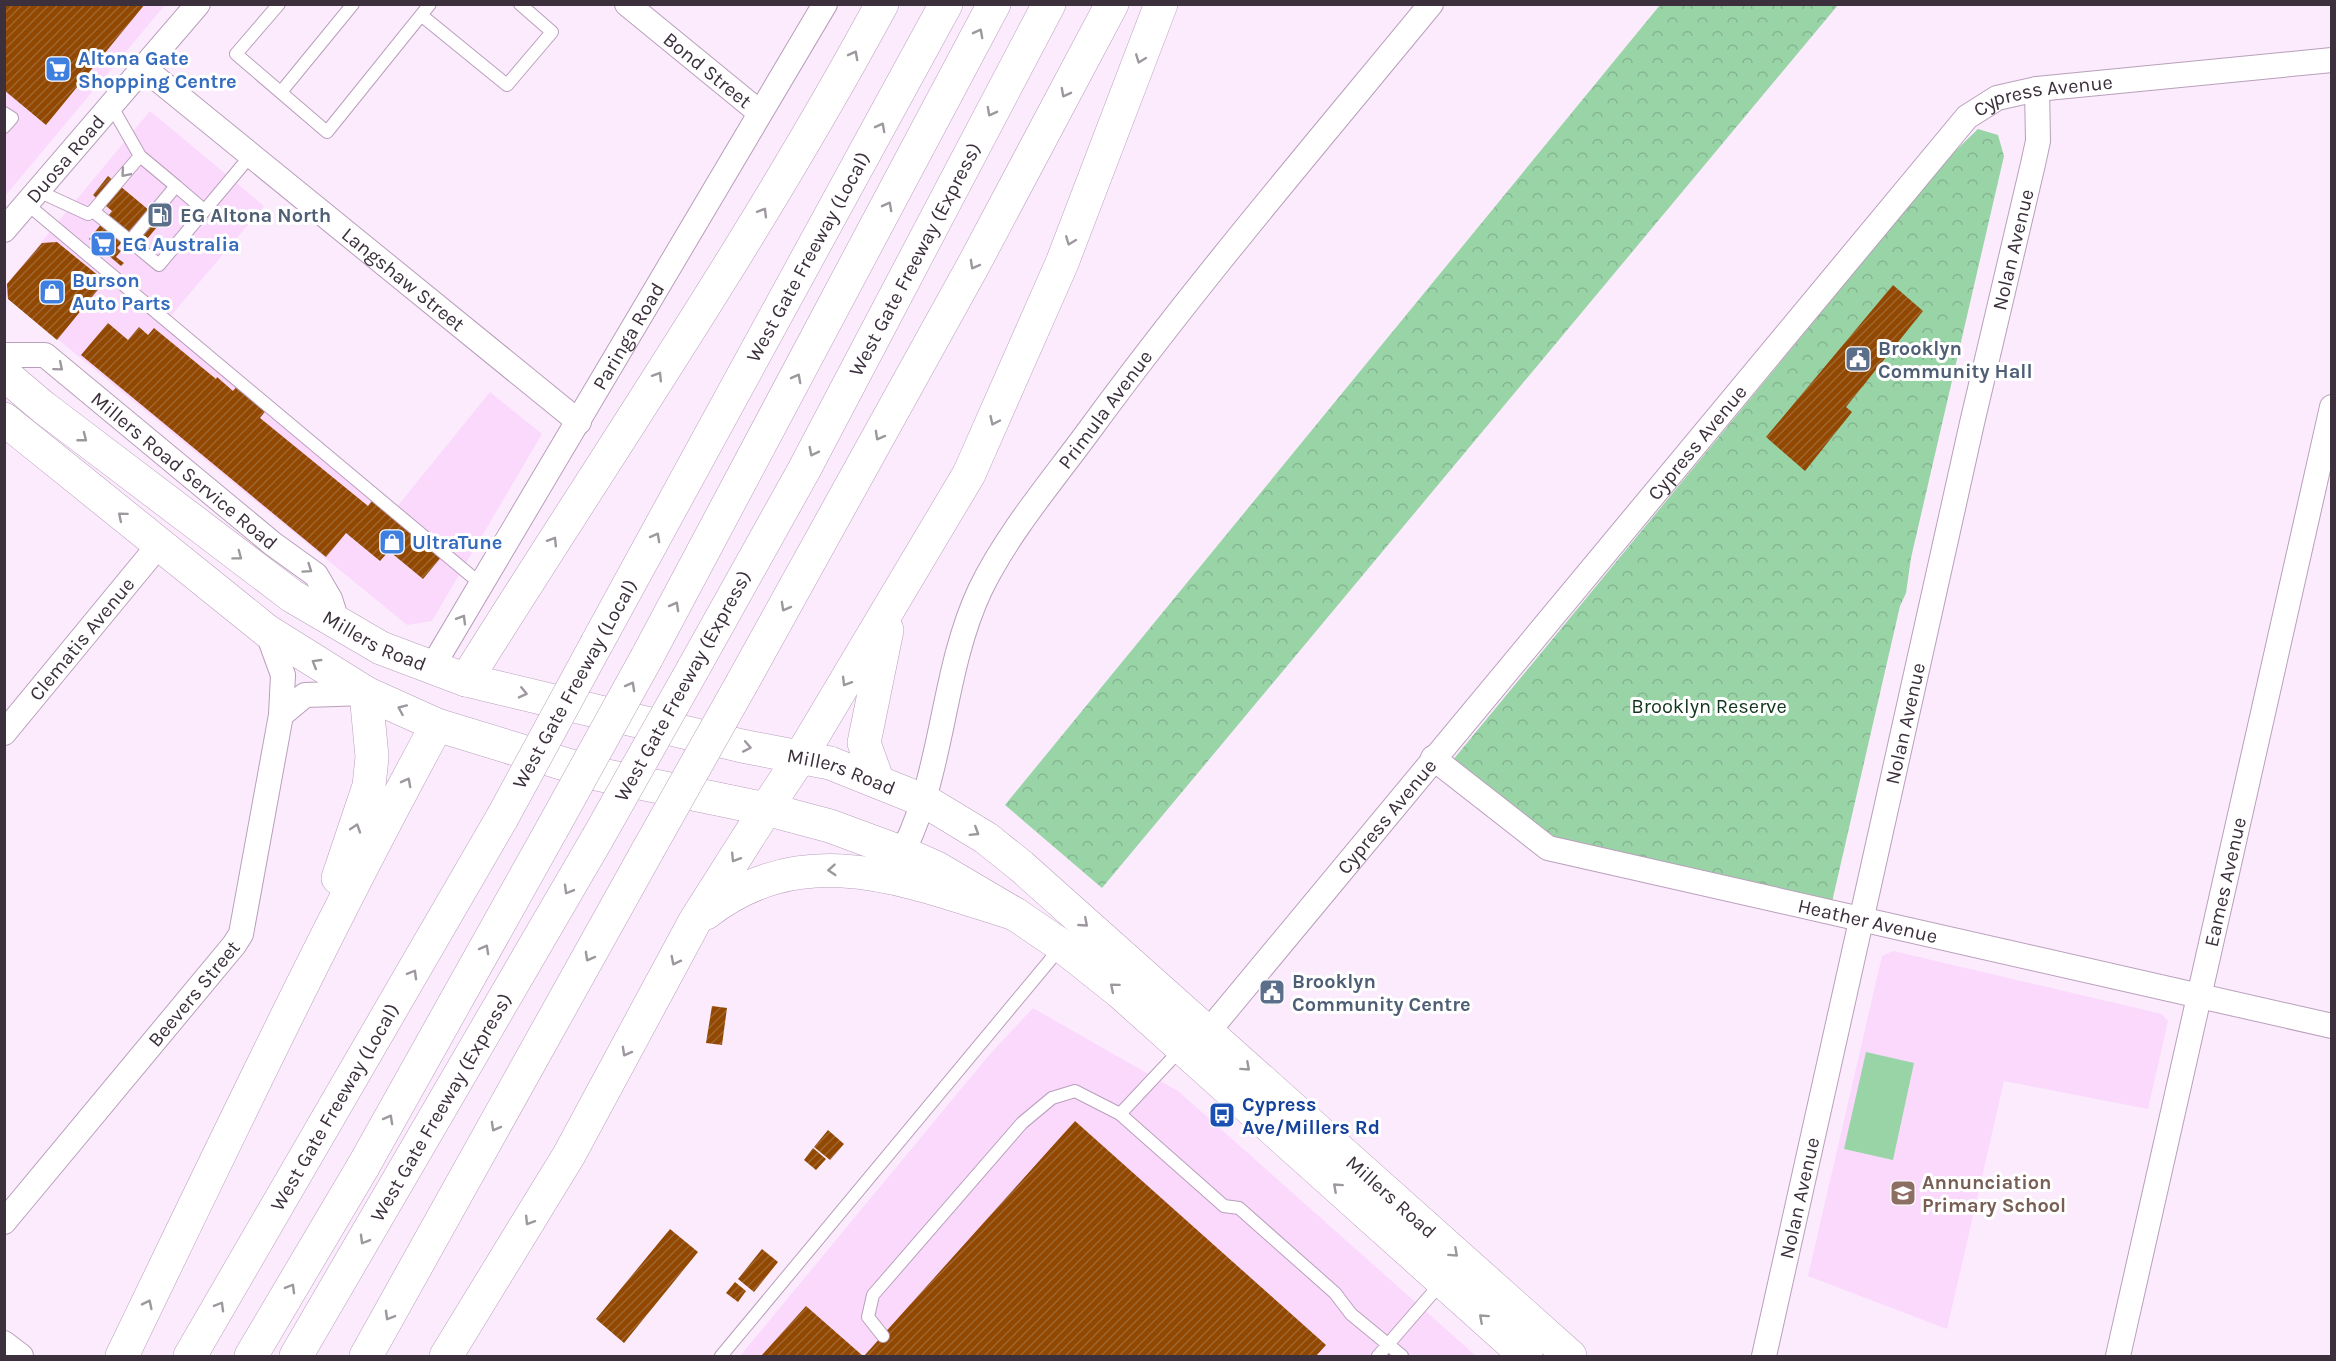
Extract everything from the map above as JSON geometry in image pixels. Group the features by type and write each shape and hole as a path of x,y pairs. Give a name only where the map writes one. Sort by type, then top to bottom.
{"main road":[{"path":"122,1356 220,1153 437,725 675,349 738,254 827,105 882,4"},
{"name":"West Gate Freeway (Local)","path":"190,1356 502,818 946,4"},
{"name":"West Gate Freeway (Express)","path":"251,1356 364,1165 647,657 994,4"},
{"name":"West Gate Freeway (Express)","path":"296,1356 597,839 804,470 1049,4"},
{"path":"366,1356 969,274 1112,4"},
{"path":"446,1356 569,1155 695,921 801,756 969,474 1062,263 1161,4"},
{"name":"Millers Road","path":"4,374 52,414 257,571 292,596 381,648 431,669 466,680 742,746 830,763 925,801 986,838 1021,866 1193,1045 1443,1282 1526,1356"},
{"path":"4,418 158,546 267,631 366,693 437,725 597,774 766,809 830,826 896,864"},
{"path":"878,782 864,743 892,605"},
{"path":"220,1153 342,867 369,786 372,757 366,693"},
{"path":"695,921 730,895 780,877 800,872 896,864"},
{"name":"Millers Road","path":"896,864 1015,914 1062,946 1193,1045 1570,1356"}],"street":[{"name":"Duosa Road","path":"4,230 145,69 198,4"},
{"name":"Bond Street","path":"627,4 759,112"},
{"name":"Paringa Road","path":"431,669 516,530 759,112 825,4"},
{"name":"Primula Avenue","path":"896,864 925,801 959,647 980,590 1014,534 1160,334 1431,4"},
{"name":"Cypress Avenue","path":"1193,1045 1956,129 1978,108 1997,98 2037,89 2331,60"},
{"name":"Langshaw Street","path":"145,69 579,422"},
{"name":"Nolan Avenue","path":"1764,1356 1972,423 2033,164 2038,131 2037,89"},
{"name":"Millers Road Service Road","path":"4,355 45,355 273,544 316,575 330,599 338,624"},
{"name":"Eames Avenue","path":"2118,1356 2331,407"},
{"name":"Clematis Avenue","path":"4,733 158,546"},
{"name":"Beevers Street","path":"4,1222 237,940 281,716 283,675 267,631"},
{"path":"281,716 305,695 366,693"},
{"name":"Heather Avenue","path":"1433,758 1548,848 2331,1026"},
{"path":"4,1342 21,1356"}],"lane":[{"path":"279,4 236,54 327,132 430,4"},
{"path":"421,15 507,85 552,32 520,4"},
{"path":"281,92 351,5"},
{"path":"112,107 140,156 204,210"},
{"path":"4,113 12,118 4,127"},
{"path":"93,211 159,266 251,155"},
{"path":"33,197 87,214 93,211 140,156"},
{"path":"130,241 176,186"},
{"path":"33,197 482,585"},
{"path":"721,1356 1062,946"},
{"path":"1120,1114 1193,1045"},
{"path":"883,1336 868,1317 873,1295 1036,1109 1052,1098 1075,1091 1120,1114 1224,1206 1239,1208 1335,1293 1351,1314 1402,1356"},
{"path":"1378,1356 1443,1282"}],"shaded area":[{"name":"Altona Gate Shopping Centre","path":"5,5 165,5 5,196"},
{"path":"150,111 264,206 169,318 396,508 490,392 542,434 432,621 407,625 5,296 5,286"},
{"name":"Annunciation Primary School","path":"1893,951 2162,1014 2168,1021 2148,1109 2004,1081 1947,1329 1808,1276 1882,956"},
{"path":"1033,1008 1178,1091 1476,1356 740,1356 990,1054"}],"green space":[{"path":"1660,5 1838,5 1102,888 1005,805"},
{"name":"Brooklyn Reserve","path":"1978,129 1998,135 2004,156 1911,558 1906,593 1900,606 1832,902 1549,838 1448,766 1951,155"},
{"path":"1866,1052 1914,1063 1893,1160 1844,1149"}],"building":[{"name":"Altona Gate Shopping Centre","path":"4,4 145,4 46,125 4,90"},
{"path":"108,176 162,221 147,239 134,228 117,248 121,251 116,257 124,263 121,266 89,239 112,211 93,195"},
{"name":"Burson Auto Parts","path":"57,242 105,281 57,340 8,299 7,284 42,243"},
{"name":"Brooklyn Community Hall","path":"1893,285 1923,311 1846,407 1852,412 1805,471 1766,437"},
{"path":"108,323 128,340 139,327 148,335 154,328 233,391 238,385 267,409 260,418 368,506 374,498 443,555 423,579 389,551 380,561 346,533 326,557 81,355"},
{"path":"712,1006 727,1008 722,1045 706,1043"},
{"path":"1075,1121 1326,1345 1316,1356 864,1356"},
{"path":"828,1130 844,1144 830,1160 814,1147"},
{"path":"813,1148 826,1159 816,1170 804,1160"},
{"path":"670,1229 698,1252 624,1343 596,1319"},
{"path":"762,1249 778,1262 754,1292 738,1279"},
{"path":"735,1282 746,1291 738,1302 726,1293"},
{"path":"806,1306 863,1356 761,1356"}],"place":[{"name":"Altona Gate Shopping Centre","path":"58,69"},
{"name":"EG Altona North","path":"160,215"},
{"name":"EG Australia","path":"103,244"},
{"name":"Burson Auto Parts","path":"52,292"},
{"name":"Brooklyn Community Hall","path":"1858,359"},
{"name":"UltraTune","path":"392,542"},
{"name":"Brooklyn Community Centre","path":"1272,992"},
{"name":"Cypress Ave/Millers Rd","path":"1222,1115"},
{"name":"Annunciation Primary School","path":"1903,1193"}]}
